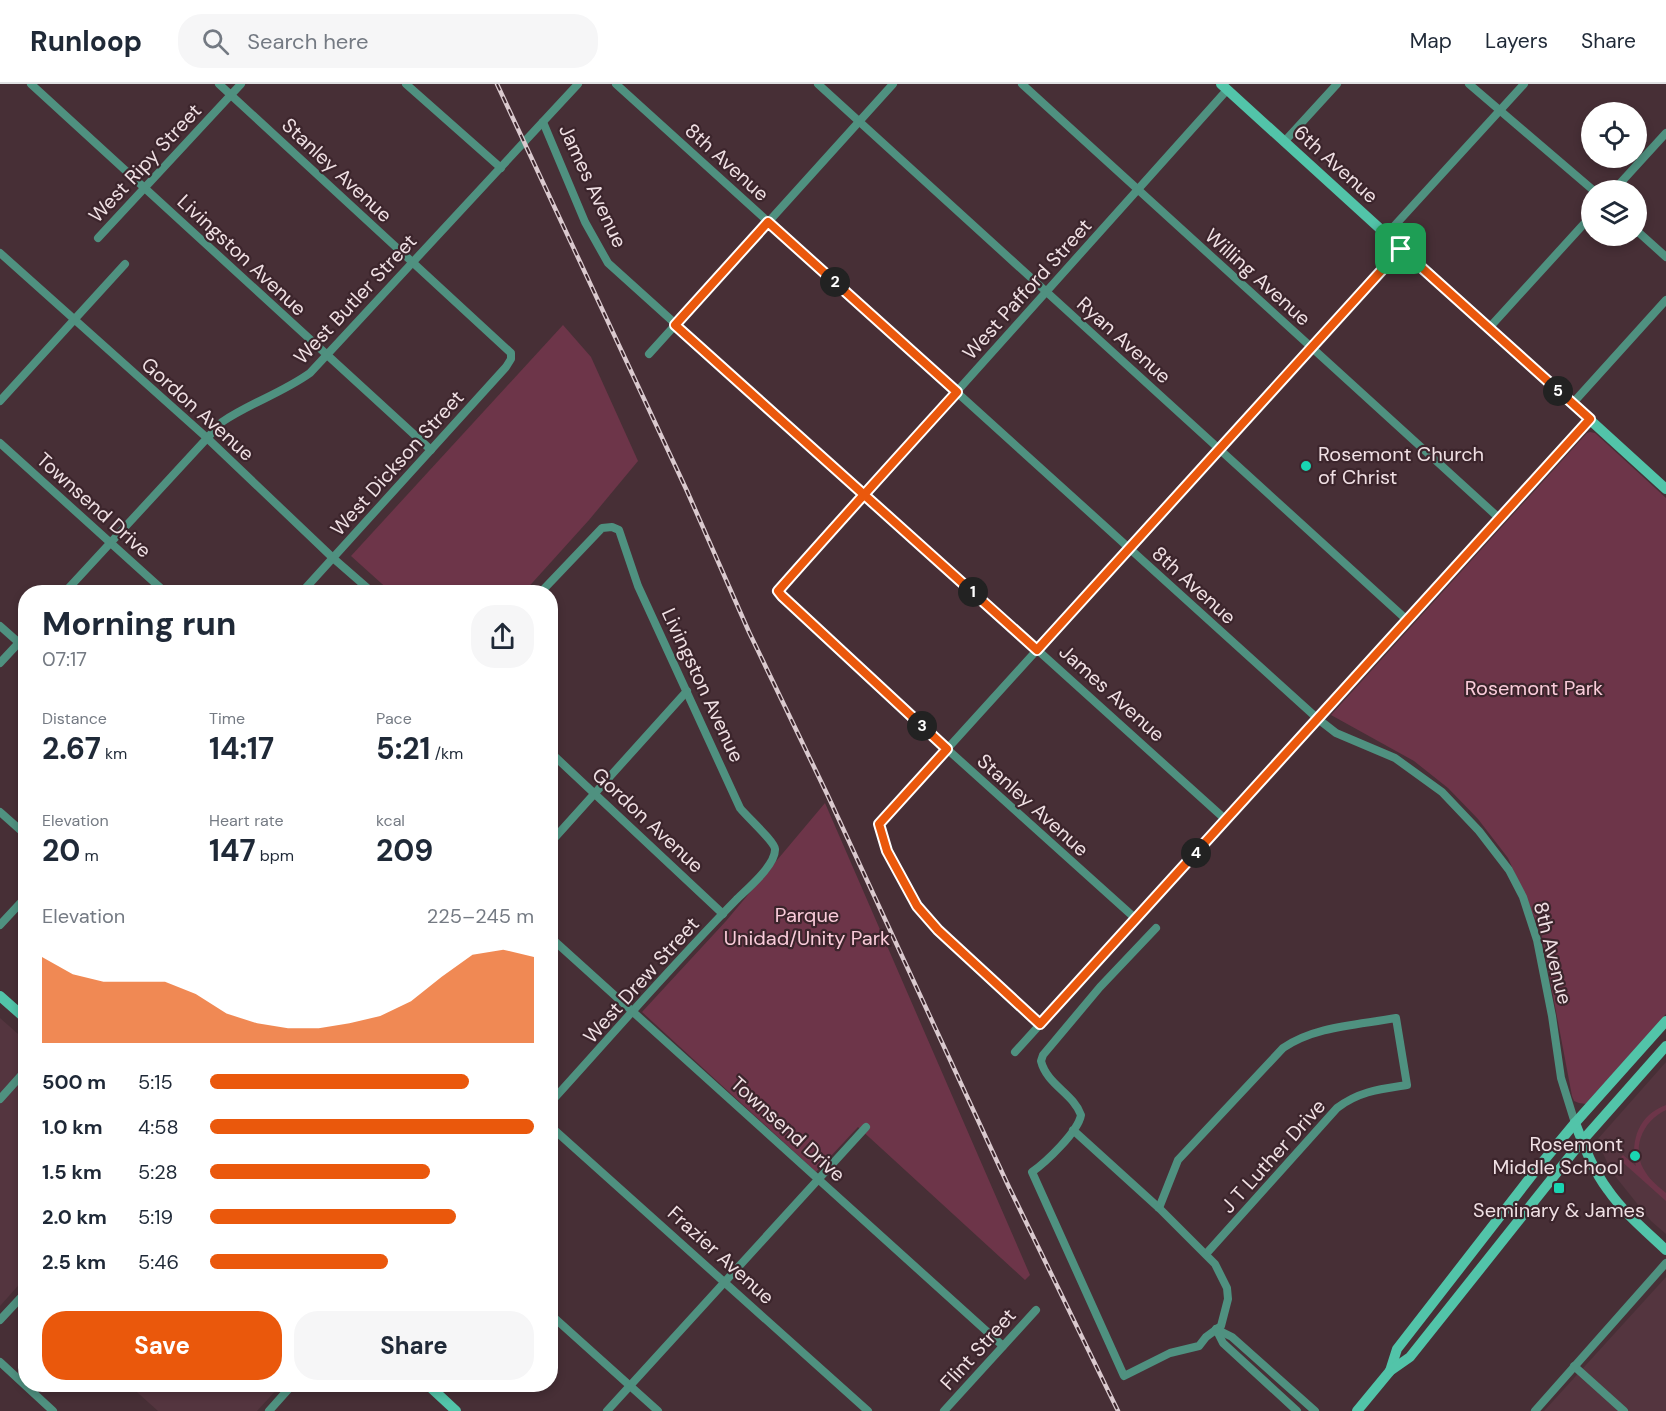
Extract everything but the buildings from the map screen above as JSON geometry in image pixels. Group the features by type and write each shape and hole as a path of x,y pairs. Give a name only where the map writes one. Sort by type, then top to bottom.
{"main road":[{"name":"6th Avenue","path":"1224,87 1666,489"},
{"path":"0,996 18,1011"},
{"path":"1390,1371 1397,1349 1575,1123 1666,1022"},
{"path":"1357,1411 1390,1371 1410,1357 1582,1141 1666,1046"},
{"path":"1575,1123 1606,1189 1624,1211 1666,1250"},
{"path":"436,1392 456,1411"}],"street":[{"name":"Livingston Avenue","path":"32,84 430,450"},
{"name":"Stanley Avenue","path":"219,84 511,353"},
{"name":"West Ripy Street","path":"98,238 241,84"},
{"path":"406,84 501,168"},
{"name":"West Butler Street","path":"70,585 222,422 294,384 328,356 412,261 578,84"},
{"name":"8th Avenue","path":"616,84 1336,734 1395,758 1442,792 1479,831 1509,870 1523,897 1537,940 1561,1078 1575,1123"},
{"name":"Ryan Avenue","path":"818,84 1407,620"},
{"path":"649,354 893,84"},
{"name":"Willing Avenue","path":"1022,84 1499,518"},
{"path":"1284,142 1337,84"},
{"path":"1469,84 1581,180"},
{"path":"1386,235 1524,84"},
{"name":"West Pafford Street","path":"778,591 1138,190 1224,87"},
{"name":"James Avenue","path":"543,122 596,245 608,263 1226,820"},
{"path":"1623,180 1666,133"},
{"path":"1489,328 1581,228"},
{"path":"1647,240 1666,257"},
{"path":"1040,1024 938,930 917,906 887,851 879,824 1401,249"},
{"name":"Gordon Avenue","path":"0,253 206,437 364,585"},
{"path":"0,401 125,264"},
{"path":"1572,404 1664,306"},
{"name":"West Dickson Street","path":"308,585 506,367 511,360 511,353"},
{"path":"1015,1052 1590,419"},
{"name":"Townsend Drive","path":"0,443 157,585"},
{"name":"Livingston Avenue","path":"548,585 602,528 612,527 619,531 638,586 740,808 759,830 770,838 775,850"},
{"name":"Stanley Avenue","path":"778,591 947,749 1136,919"},
{"path":"0,626 18,642"},
{"path":"0,663 18,644"},
{"path":"558,834 687,691"},
{"name":"Gordon Avenue","path":"558,759 723,914"},
{"path":"0,812 18,828"},
{"name":"West Drew Street","path":"558,1094 765,870 772,861 775,850"},
{"path":"0,925 18,906"},
{"path":"1073,1130 1206,1254 1215,1264 1227,1288 1228,1299 1221,1326 1199,1346 1170,1353 1124,1376 1032,1172 1042,1164 1080,1120 1078,1108 1047,1076 1041,1061 1043,1055 1100,987 1156,928"},
{"name":"Townsend Drive","path":"558,944 1004,1346"},
{"name":"J T Luther Drive","path":"1159,1208 1178,1160 1283,1048 1312,1033 1396,1018 1407,1085 1366,1092 1337,1108 1206,1254"},
{"path":"0,1099 18,1079"},
{"path":"607,1411 866,1127"},
{"name":"Frazier Avenue","path":"558,1133 726,1281 868,1411"},
{"path":"1535,1411 1666,1263"},
{"path":"0,1320 18,1301"},
{"name":"Flint Street","path":"944,1411 1036,1310"},
{"path":"558,1321 658,1411"},
{"path":"1216,1329 1232,1337 1315,1411"},
{"path":"1216,1329 1223,1343 1297,1411"},
{"path":"0,1362 18,1379"},
{"path":"1574,1366 1624,1411"},
{"path":"32,1392 53,1411"},
{"path":"269,1411 286,1392"},
{"path":"1287,1402 1295,1394"}],"shaded area":[{"path":"0,1018 18,1034 18,1286 0,1306"},
{"name":"Rosemont Middle School","path":"1666,1062 1666,1234 1651,1221 1611,1171 1597,1140"},
{"path":"1666,1277 1666,1411 1544,1411"},
{"path":"137,1392 275,1392 257,1411 158,1411"}],"green space":[{"path":"563,325 591,357 638,461 530,585 383,585 351,556"},
{"name":"Rosemont Park","path":"1590,432 1595,433 1666,498 1666,1014 1586,1104 1574,1101 1572,1096 1541,932 1508,858 1478,819 1448,788 1414,761 1331,715"},
{"name":"Parque Unidad/Unity Park","path":"825,803 1030,1275 1025,1280 858,1127 816,1172 642,1012 726,921"},
{"path":"1666,1105 1666,1110 1650,1121 1645,1129 1641,1137 1639,1155 1641,1164 1650,1179 1666,1193 1666,1201 1619,1159 1623,1155 1636,1166 1634,1147 1639,1130 1649,1115"}],"railway":[{"path":"497,84 687,491 749,632 828,796 1007,1183 1118,1411"}],"place":[{"name":"Rosemont Church of Christ","path":"1306,466"},
{"name":"Rosemont Middle School","path":"1635,1156"},
{"name":"Seminary & James","path":"1559,1188"}],"route":[{"path":"1401,249 1037,650 865,494 675,325 768,222 957,392 865,494 778,591 947,749 879,824 879,831 887,851 917,906 938,930 1040,1024 1590,419 1401,249"}]}
